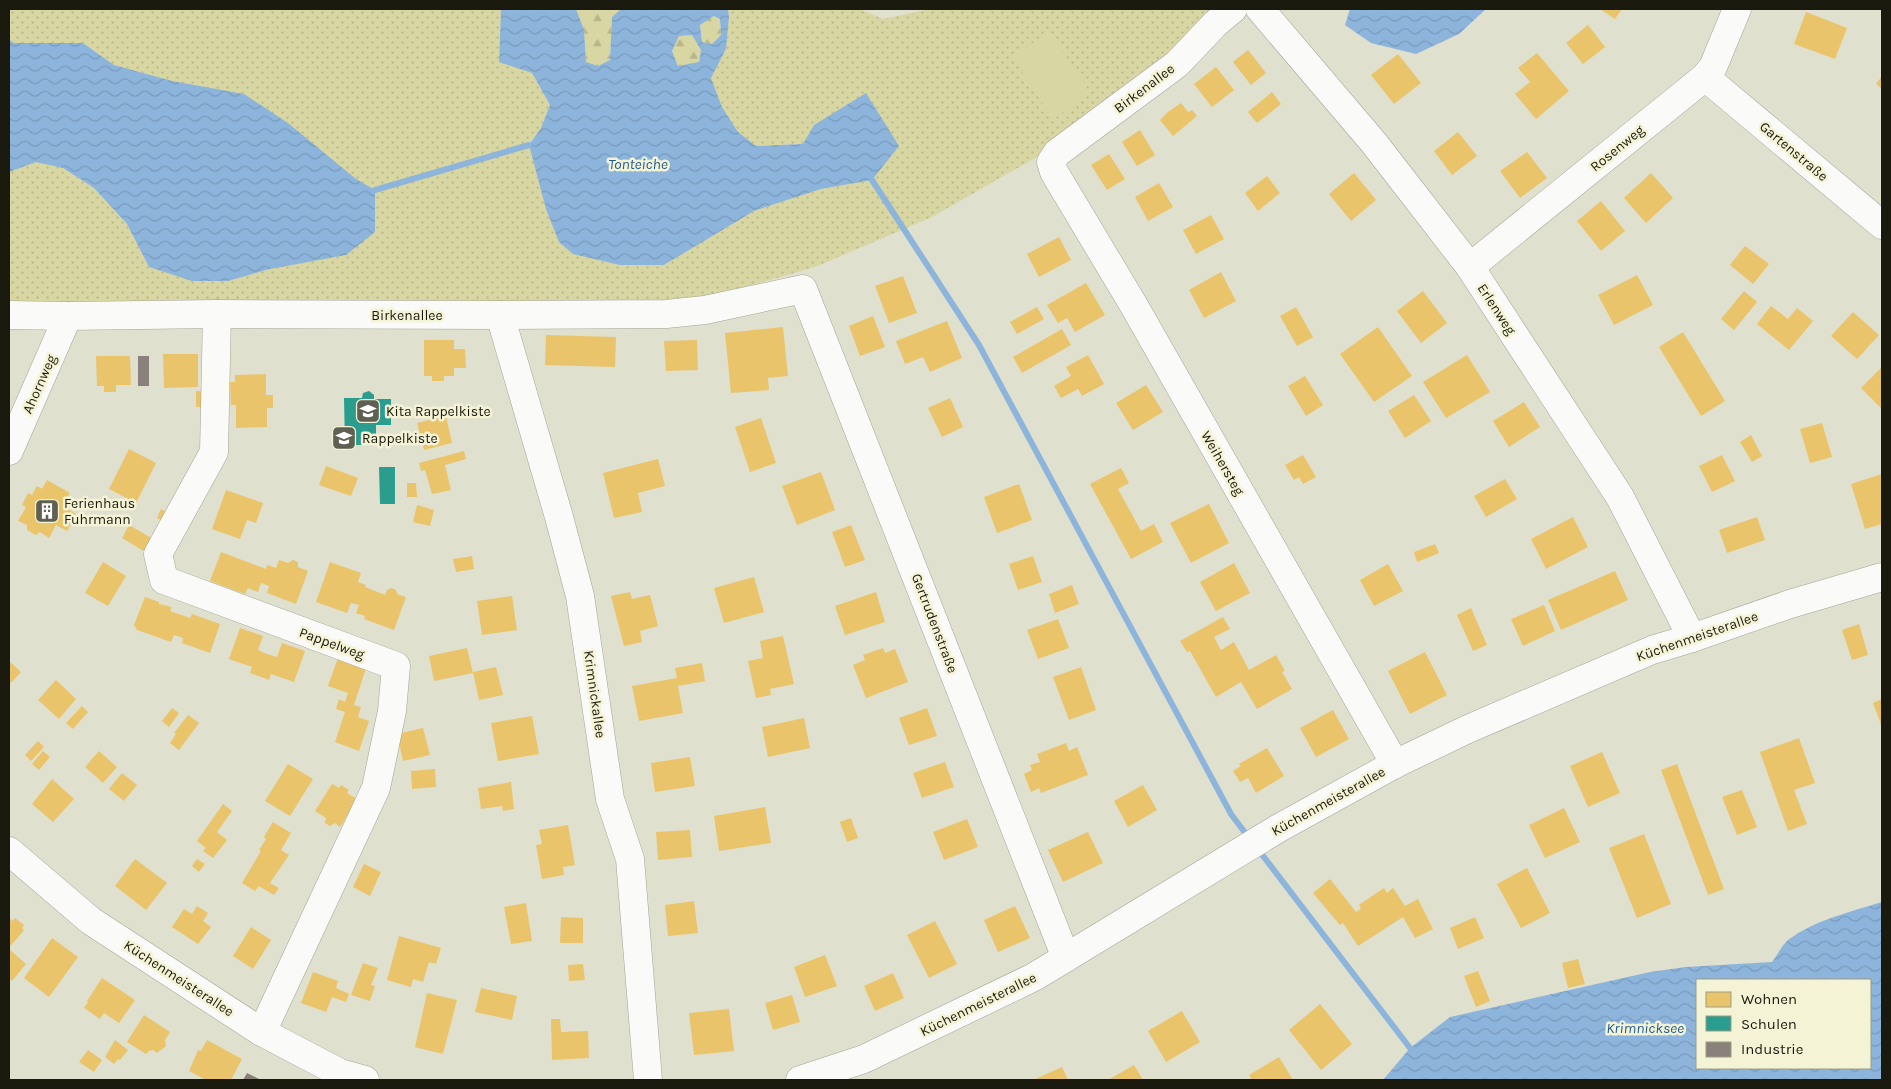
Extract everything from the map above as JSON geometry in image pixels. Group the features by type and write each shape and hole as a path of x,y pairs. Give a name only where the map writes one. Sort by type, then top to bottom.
{"street":[{"name":"Birkenallee","path":"1051,162 1057,153 1177,64 1216,23 1233,9"},
{"name":"Erlenweg","path":"1260,9 1374,143 1470,267 1620,497 1692,638"},
{"name":"Rosenweg","path":"1470,267 1705,77 1713,67 1736,9"},
{"name":"Gartenstraße","path":"1705,77 1882,225"},
{"name":"Weihersteg","path":"1051,162 1054,172 1147,328 1395,764"},
{"name":"Birkenallee","path":"9,315 666,314 705,310 803,289"},
{"name":"Gertrudenstraße","path":"803,289 1066,958"},
{"name":"Pappelweg","path":"217,314 214,452 158,554 164,580 396,666 392,711 376,788 262,1032"},
{"name":"Krimnickallee","path":"500,315 580,596 610,799 630,859 648,1080"},
{"name":"Ahornweg","path":"9,451 68,316"},
{"name":"Küchenmeisterallee","path":"800,1080 864,1059 1034,977 1279,828 1395,764 1542,696 1652,650 1790,604 1882,577"},
{"name":"Küchenmeisterallee","path":"9,852 91,921 262,1032 340,1073 365,1080"}],"green space":[{"path":"9,9 501,9 499,61 532,73 550,105 541,128 529,145 664,265 754,211 821,189 872,180 814,125 803,144 756,146 738,132 722,107 711,78 726,49 728,9 860,9 883,19 931,9 1231,9 1051,149 932,217 815,267 689,303 9,305 9,172 36,161 63,168 94,188 127,224 149,267 228,281 270,269 375,190 172,81 114,65 83,43 13,43 9,39"},
{"path":"575,9 621,9 612,17 610,60 598,66 586,63 584,30"},
{"path":"714,16 720,19 721,35 712,44 702,42 700,25"},
{"path":"1050,32 1091,94 1053,119 1012,57"},
{"path":"692,35 701,50 699,63 678,66 672,51 679,36"}],"water":[{"name":"Tonteiche","path":"501,9 576,9 584,30 586,62 598,66 610,60 612,17 621,9 728,9 726,49 711,78 722,107 738,132 756,146 803,144 814,125 866,93 899,146 872,180 821,189 754,211 664,265 620,265 573,254 559,242 546,209 529,145 541,128 550,105 532,73 499,62","holes":["714,16 720,19 721,35 712,44 702,42 700,25","692,35 701,50 699,62 678,66 672,51 679,36"]},
{"path":"1350,9 1486,9 1459,34 1416,54 1371,43 1345,25"},
{"path":"9,39 13,43 83,43 114,65 172,81 244,94 288,123 356,179 375,190 375,232 346,255 270,269 228,281 192,281 149,267 127,224 94,188 63,168 36,162 9,172"},
{"name":"Krimnicksee","path":"1882,902 1882,1080 1383,1080 1410,1048 1450,1017 1650,972 1686,967 1772,962 1786,942 1798,933 1845,913"}],"building: Wohnen":[{"path":"1600,9 1622,9 1615,19"},
{"path":"1806,12 1847,28 1835,59 1794,44"},
{"path":"1588,25 1605,47 1583,64 1566,43"},
{"path":"1248,50 1266,73 1251,85 1233,62"},
{"path":"1537,53 1569,91 1536,119 1515,94 1530,82 1518,68"},
{"path":"1398,54 1421,83 1394,104 1371,75"},
{"path":"1216,67 1234,90 1212,107 1194,84"},
{"path":"1882,76 1882,89 1876,84"},
{"path":"1272,92 1281,104 1257,123 1248,112"},
{"path":"1181,103 1188,112 1192,110 1197,116 1173,136 1160,120"},
{"path":"1140,130 1155,155 1137,166 1122,142"},
{"path":"1458,132 1477,156 1452,175 1434,151"},
{"path":"1527,152 1547,178 1520,198 1500,171"},
{"path":"1109,154 1125,179 1107,190 1091,165"},
{"path":"1354,173 1376,200 1351,221 1329,194"},
{"path":"1651,173 1673,198 1646,223 1624,198"},
{"path":"1267,176 1280,193 1258,211 1245,193"},
{"path":"1159,183 1173,207 1148,221 1135,197"},
{"path":"1601,201 1625,231 1601,251 1577,221"},
{"path":"1211,215 1224,239 1196,254 1183,230"},
{"path":"1059,237 1071,260 1039,277 1027,254"},
{"path":"1745,246 1769,264 1753,284 1730,265"},
{"path":"1221,272 1236,301 1204,318 1189,290"},
{"path":"1637,275 1653,305 1614,325 1598,295"},
{"path":"903,276 917,313 889,323 875,286"},
{"path":"1086,283 1105,315 1075,332 1067,318 1058,323 1047,305"},
{"path":"1423,291 1447,323 1421,343 1397,311"},
{"path":"1744,291 1757,302 1734,330 1721,319"},
{"path":"1771,306 1788,319 1797,308 1813,321 1789,350 1757,324"},
{"path":"1037,307 1044,319 1017,334 1010,322"},
{"path":"1296,307 1313,337 1297,346 1280,316"},
{"path":"1853,312 1879,335 1857,359 1831,336"},
{"path":"873,316 885,347 860,356 849,326"},
{"path":"947,321 962,358 930,372 923,357 905,364 896,341"},
{"path":"783,327 788,376 768,378 769,390 731,393 725,333"},
{"path":"1378,327 1412,376 1374,402 1340,354"},
{"path":"1062,329 1071,345 1022,373 1013,357"},
{"path":"1683,332 1725,401 1701,416 1659,347"},
{"path":"546,335 616,337 615,367 545,365"},
{"path":"424,340 454,340 454,349 465,349 466,368 454,368 454,376 444,376 444,381 432,381 432,376 424,376"},
{"path":"697,340 698,370 666,371 664,341"},
{"path":"163,354 198,354 198,387 164,388"},
{"path":"1088,355 1104,384 1082,396 1078,389 1061,398 1054,386 1071,376 1066,367"},
{"path":"1467,355 1490,392 1446,418 1423,382"},
{"path":"96,356 130,356 131,385 116,385 116,392 104,392 104,386 97,386"},
{"path":"1882,367 1882,409 1861,388"},
{"path":"266,374 266,395 273,395 273,408 267,408 267,427 236,428 236,405 231,405 230,382 235,382 235,375"},
{"path":"1305,376 1323,405 1306,416 1288,386"},
{"path":"1146,385 1163,412 1133,430 1116,403"},
{"path":"196,391 205,391 205,407 196,407"},
{"path":"1414,395 1431,421 1405,438 1388,411"},
{"path":"950,398 963,427 942,437 928,408"},
{"path":"1524,402 1540,427 1509,447 1493,421"},
{"path":"446,416 452,443 424,450 417,423"},
{"path":"761,418 776,463 750,472 735,427"},
{"path":"1822,423 1832,457 1810,463 1800,429"},
{"path":"1751,435 1762,456 1752,462 1740,442"},
{"path":"129,449 156,463 136,503 109,489"},
{"path":"464,451 466,459 445,465 451,490 432,494 425,470 421,471 419,463"},
{"path":"1303,455 1316,477 1303,484 1299,477 1294,480 1285,465"},
{"path":"1722,455 1735,481 1712,492 1699,466"},
{"path":"658,459 665,486 638,493 642,512 614,518 603,473"},
{"path":"326,466 358,478 351,496 319,485"},
{"path":"1121,468 1129,483 1118,489 1141,531 1154,524 1163,542 1131,559 1090,484"},
{"path":"821,472 835,510 797,525 782,486"},
{"path":"1882,474 1882,524 1865,529 1851,484"},
{"path":"1505,479 1517,499 1486,517 1474,496"},
{"name":"Ferienhaus Fuhrmann","path":"47,480 70,493 65,502 68,503 66,508 76,514 67,531 56,525 49,538 40,532 36,535 27,530 27,525 18,521 26,507 22,505 28,493 32,495 37,486 42,489"},
{"path":"407,483 416,483 417,497 407,497"},
{"path":"1019,484 1032,520 997,533 984,497"},
{"path":"226,490 263,503 256,523 247,520 240,539 212,529"},
{"path":"1209,504 1229,543 1191,563 1170,523"},
{"path":"417,505 434,510 430,526 413,522"},
{"path":"161,509 168,513 164,521 157,518"},
{"path":"1573,517 1588,547 1546,569 1531,539"},
{"path":"1757,517 1765,540 1727,553 1719,530"},
{"path":"129,525 155,540 147,553 122,538"},
{"path":"851,525 865,560 845,567 832,532"},
{"path":"1435,544 1439,553 1417,562 1414,552"},
{"path":"221,552 266,569 267,565 276,568 279,560 288,563 293,560 298,562 298,567 308,571 296,604 267,593 269,586 261,583 258,592 248,588 245,594 210,581"},
{"path":"472,556 474,569 456,572 453,559"},
{"path":"1033,556 1042,582 1018,590 1009,564"},
{"path":"103,562 126,576 108,606 85,593"},
{"path":"330,562 361,573 358,582 366,585 365,587 385,595 387,590 391,588 396,590 397,594 406,597 394,630 364,619 365,616 356,613 359,605 351,603 347,613 316,602"},
{"path":"1234,563 1250,593 1216,611 1200,582"},
{"path":"1388,564 1403,591 1374,606 1360,580"},
{"path":"1615,571 1628,600 1561,630 1548,600"},
{"path":"754,577 764,612 724,623 714,588"},
{"path":"1072,585 1079,604 1055,613 1049,594"},
{"path":"630,592 632,599 650,595 658,626 640,631 642,642 624,646 611,596"},
{"path":"876,592 885,622 845,635 835,606"},
{"path":"512,596 517,630 482,635 477,601"},
{"path":"145,597 159,602 159,604 172,607 170,611 190,618 192,614 220,624 210,653 182,643 183,638 174,635 171,642 137,630 134,625"},
{"path":"1544,605 1555,631 1523,646 1511,619"},
{"path":"1471,608 1487,645 1473,651 1457,615"},
{"path":"1223,617 1230,629 1214,637 1221,650 1234,642 1249,670 1276,655 1285,671 1282,672 1292,689 1257,709 1241,682 1216,697 1190,651 1187,652 1180,641"},
{"path":"1058,619 1069,648 1038,659 1027,630"},
{"path":"1859,624 1868,655 1852,660 1842,630"},
{"path":"240,628 263,636 258,650 267,654 277,657 282,643 305,651 294,682 271,674 269,680 250,673 252,667 229,659"},
{"path":"783,636 794,684 770,689 771,695 756,698 748,661 763,658 760,641"},
{"path":"467,648 473,673 434,681 429,656"},
{"path":"883,648 885,653 895,649 908,682 866,698 853,665 865,660 863,655"},
{"path":"1425,652 1447,695 1410,714 1388,671"},
{"path":"339,655 367,665 354,705 361,707 358,717 369,721 359,751 335,742 345,712 336,709 339,699 345,702 348,693 328,686"},
{"path":"9,661 21,672 11,683 9,681"},
{"path":"702,663 705,681 678,686 683,713 639,721 632,686 677,678 675,668"},
{"path":"496,667 503,695 479,700 473,672"},
{"path":"1081,667 1096,710 1069,720 1053,677"},
{"path":"56,680 76,699 59,719 38,700"},
{"path":"1882,699 1882,727 1873,703"},
{"path":"82,706 88,712 73,729 66,723"},
{"path":"172,708 179,713 169,727 162,721"},
{"path":"927,708 937,736 909,745 899,718"},
{"path":"1333,710 1349,739 1316,757 1300,728"},
{"path":"188,715 199,723 179,750 170,743 176,734 174,733"},
{"path":"532,716 539,754 498,761 491,723"},
{"path":"804,718 810,748 768,757 762,727"},
{"path":"423,728 430,755 403,761 397,734"},
{"path":"1799,738 1815,783 1794,790 1807,824 1788,831 1760,752"},
{"path":"38,741 44,747 31,761 25,755"},
{"path":"1066,743 1069,751 1077,747 1088,775 1041,793 1039,788 1031,792 1024,774 1032,770 1030,765 1040,762 1037,754"},
{"path":"1267,748 1284,776 1256,793 1248,778 1240,782 1233,771 1241,766 1239,764"},
{"path":"43,751 50,757 39,770 32,764"},
{"path":"99,751 117,767 103,783 85,767"},
{"path":"1602,752 1620,793 1588,807 1570,766"},
{"path":"690,757 695,786 655,792 651,763"},
{"path":"945,762 954,787 922,798 913,773"},
{"path":"288,764 313,779 290,816 265,801"},
{"path":"1677,764 1724,889 1708,895 1661,770"},
{"path":"435,769 436,787 412,789 411,771"},
{"path":"122,773 137,785 124,801 109,789"},
{"path":"52,779 74,799 53,822 32,804"},
{"path":"511,782 514,809 503,811 502,806 481,809 478,788"},
{"path":"332,784 339,788 341,785 349,790 347,793 357,799 340,827 335,823 330,826 325,823 326,818 315,811"},
{"path":"1143,785 1157,810 1128,827 1114,801"},
{"path":"1742,790 1757,827 1737,835 1722,797"},
{"path":"223,804 232,811 217,832 227,840 213,858 203,851 206,848 197,841"},
{"path":"765,807 771,843 719,851 714,816"},
{"path":"1564,808 1580,842 1545,858 1529,825"},
{"path":"851,818 858,838 847,842 840,822"},
{"path":"967,819 978,847 944,860 933,832"},
{"path":"273,822 291,833 281,850 289,855 270,883 279,888 274,895 259,886 255,891 242,883 261,851 259,850 266,839 264,837"},
{"path":"568,825 575,865 563,867 564,875 542,879 536,845 542,844 539,830"},
{"path":"690,830 692,857 658,860 656,832"},
{"path":"1088,832 1103,863 1063,882 1048,850"},
{"path":"1644,834 1671,904 1637,918 1609,848"},
{"path":"135,859 167,883 146,910 115,886"},
{"path":"197,859 205,864 199,872 192,866"},
{"path":"364,864 381,872 370,896 353,887"},
{"path":"1527,868 1550,913 1521,928 1497,884"},
{"path":"1330,879 1356,912 1361,909 1359,905 1384,888 1387,893 1393,888 1405,906 1418,899 1433,929 1415,938 1403,917 1358,946 1343,923 1340,925 1313,893"},
{"path":"694,901 698,933 668,936 665,905"},
{"path":"526,903 532,941 511,944 504,907"},
{"path":"197,906 208,913 203,921 211,927 198,944 172,927 184,909 192,914"},
{"path":"1015,906 1030,938 998,952 984,920"},
{"path":"561,917 583,918 583,943 560,943"},
{"path":"1475,917 1484,938 1458,949 1450,928"},
{"path":"9,918 13,921 15,918 24,925 22,928 24,930 9,948"},
{"path":"935,921 957,964 929,978 907,935"},
{"path":"251,927 271,940 253,969 233,956"},
{"path":"399,936 441,948 436,964 429,962 423,982 413,979 411,987 387,980"},
{"path":"52,938 78,957 49,997 24,978"},
{"path":"9,949 26,964 12,981 9,978"},
{"path":"825,955 837,986 805,997 794,967"},
{"path":"1578,959 1585,984 1568,988 1562,963"},
{"path":"363,963 378,968 371,985 375,986 370,1001 351,995"},
{"path":"583,964 585,980 569,981 568,965"},
{"path":"1478,971 1490,1001 1476,1007 1464,976"},
{"path":"313,972 338,981 336,988 349,994 346,1002 332,997 326,1012 301,1003"},
{"path":"893,973 904,998 875,1011 864,986"},
{"path":"102,978 135,1000 119,1023 104,1013 100,1019 84,1008"},
{"path":"481,988 517,996 512,1020 475,1012"},
{"path":"427,993 457,1000 443,1054 415,1047"},
{"path":"792,995 800,1022 773,1030 765,1003"},
{"path":"1320,1004 1352,1044 1321,1070 1289,1030"},
{"path":"729,1009 734,1051 694,1055 689,1013"},
{"path":"1182,1011 1200,1042 1166,1062 1148,1031"},
{"path":"144,1015 170,1032 165,1040 166,1046 157,1053 153,1050 146,1054 127,1042"},
{"path":"551,1019 560,1019 561,1032 588,1031 589,1058 552,1060"},
{"path":"115,1040 128,1050 114,1064 105,1057"},
{"path":"207,1040 242,1059 231,1080 206,1080 189,1071 198,1050 201,1051"},
{"path":"88,1050 102,1060 94,1072 79,1062"},
{"path":"1279,1057 1293,1080 1252,1080 1249,1075"},
{"path":"1134,1065 1143,1080 1108,1080"},
{"path":"1062,1067 1068,1080 1033,1080"}],"building: Schulen":[{"name":"Kita Rappelkiste","path":"369,391 374,395 374,399 391,399 391,425 376,425 376,445 345,445 344,398 362,398 363,393"},
{"path":"379,467 395,467 395,504 380,504"}],"building: Industrie":[{"path":"138,356 149,356 149,386 138,386"},
{"path":"247,1073 261,1080 243,1080"}],"waterway":[{"path":"375,190 529,145"},
{"path":"872,180 979,345 1231,814 1249,838"},
{"path":"1257,848 1410,1048"}],"place":[{"name":"Kita Rappelkiste","path":"368,411"},
{"name":"Rappelkiste","path":"344,438"},
{"name":"Ferienhaus Fuhrmann","path":"47,511"}]}
